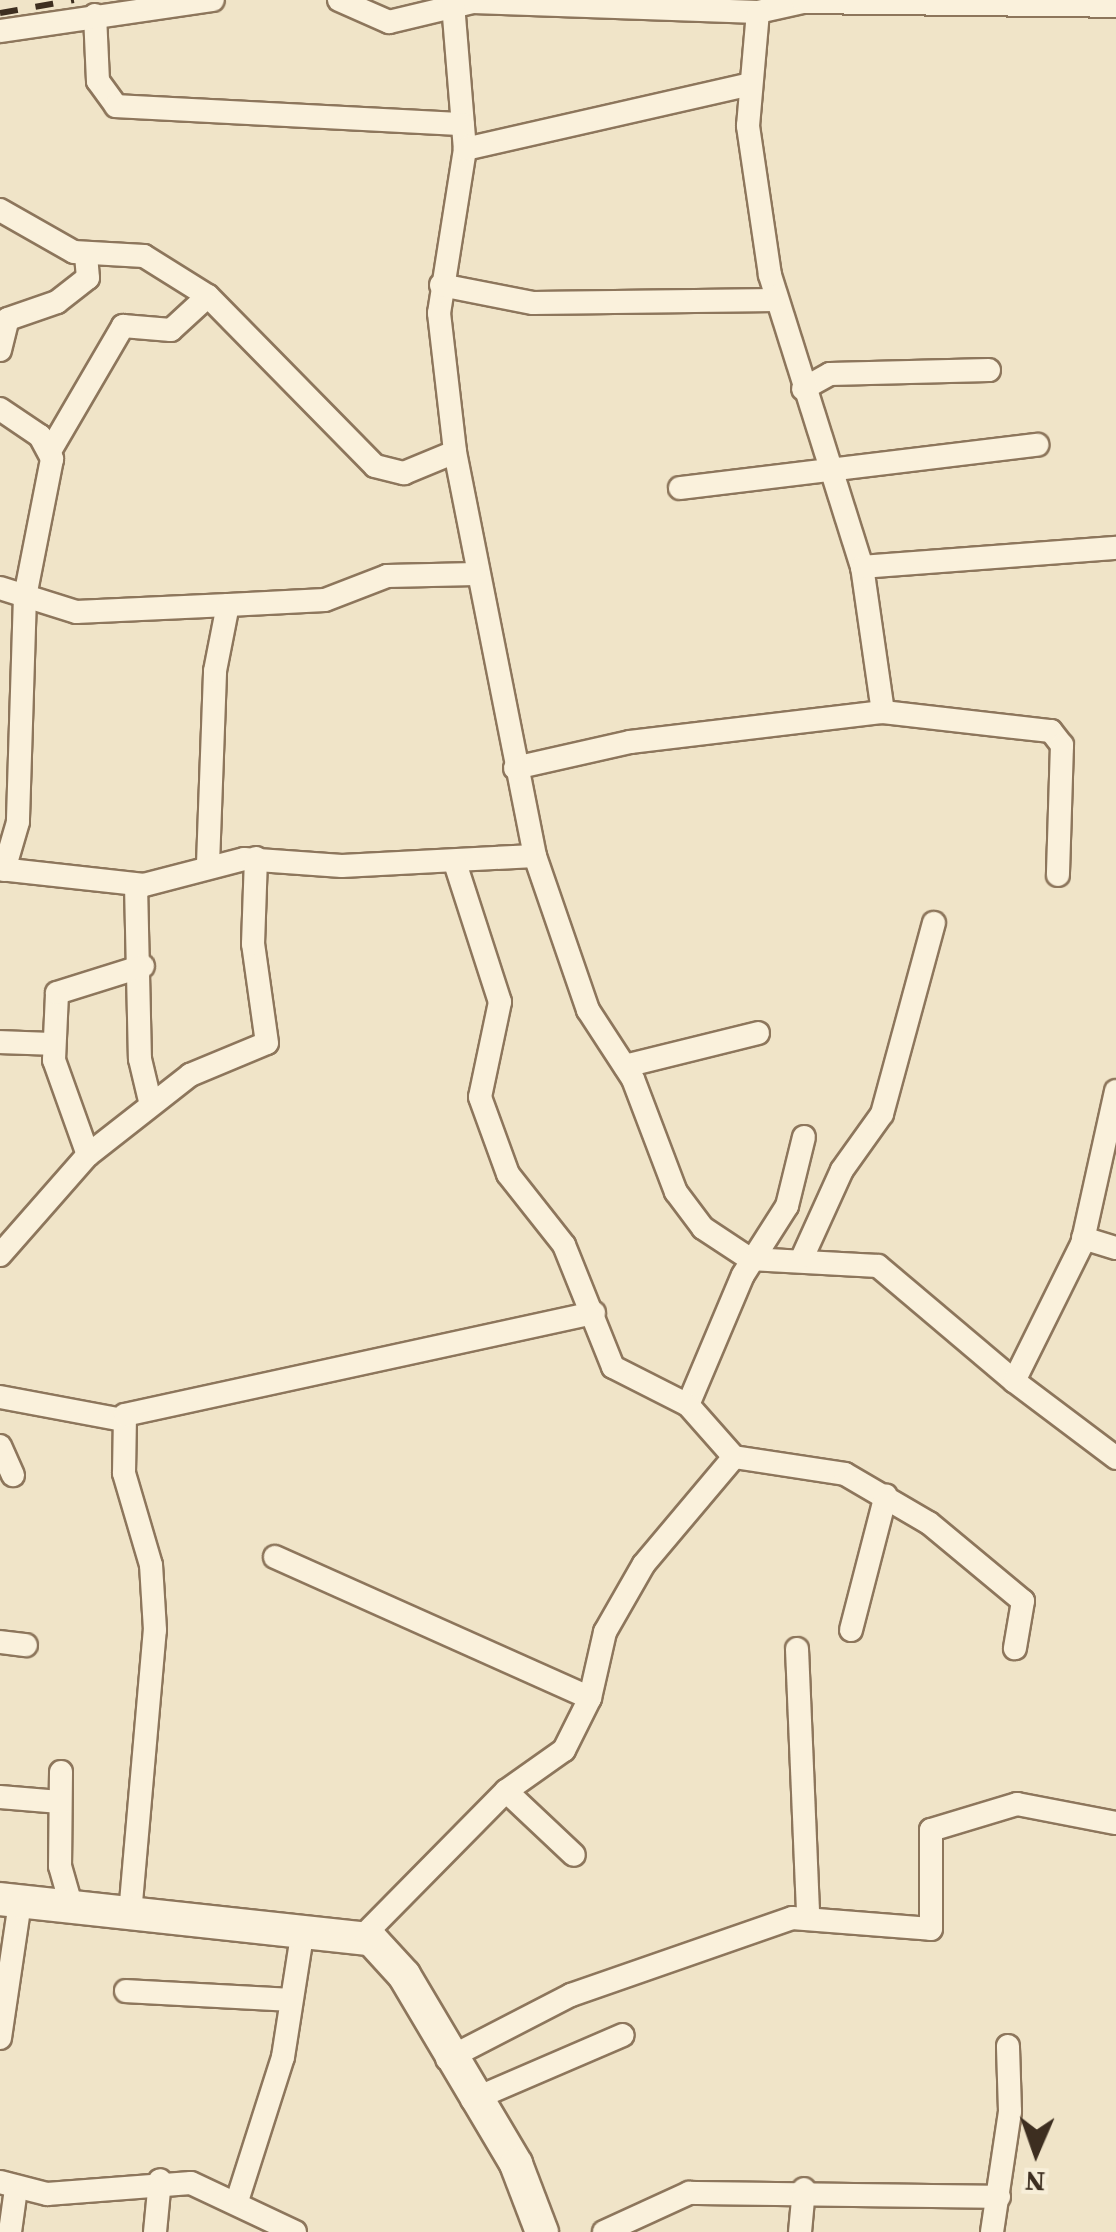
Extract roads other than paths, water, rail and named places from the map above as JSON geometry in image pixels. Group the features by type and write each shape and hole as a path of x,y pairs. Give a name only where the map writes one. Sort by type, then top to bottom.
{"street":[{"path":"0,31 213,0"},
{"path":"339,0 389,22 452,4 758,12 803,2 1116,6"},
{"path":"452,4 464,148 441,286 455,452 476,574 535,856 588,1010 625,1066 686,1208 755,1259 803,1256 878,1266 1014,1381 1116,1458"},
{"path":"758,12 747,85 776,300 862,566 883,712"},
{"path":"94,15 98,81 116,106 464,124"},
{"path":"464,148 747,85"},
{"path":"0,210 86,252 144,256 208,296 375,466 404,473 455,452"},
{"path":"0,350 8,319 57,302 88,278 86,252"},
{"path":"441,286 533,303 776,300"},
{"path":"208,296 172,330 123,326 50,451 25,596 2,870 136,885 208,864 256,858 455,863 535,856"},
{"path":"803,389 830,374 990,370"},
{"path":"0,410 50,451"},
{"path":"680,488 832,464 1036,445"},
{"path":"862,566 1116,548"},
{"path":"0,588 76,612 314,602 387,576 476,574"},
{"path":"208,864 228,605"},
{"path":"515,768 630,742 883,712 944,714 1060,738 1058,875"},
{"path":"0,1255 88,1155 190,1075 269,1039 252,944 256,858"},
{"path":"455,863 500,1002 480,1102 508,1174 564,1245 613,1367 688,1405 734,1457 822,1468 886,1496 1022,1601 1015,1648"},
{"path":"136,885 142,966 140,1059 151,1105"},
{"path":"803,1256 842,1170 882,1114 934,923"},
{"path":"88,1155 62,1096 54,1044 57,993 142,966"},
{"path":"625,1066 758,1033"},
{"path":"0,1042 54,1044"},
{"path":"1014,1381 1083,1238 1116,1091"},
{"path":"688,1405 755,1259 787,1206 804,1137"},
{"path":"1083,1238 1116,1248"},
{"path":"0,1397 122,1420 594,1312"},
{"path":"122,1420 155,1630 130,1914"},
{"path":"0,1446 13,1475"},
{"path":"363,1936 506,1791 564,1750 590,1698 606,1632 644,1564 734,1457"},
{"path":"851,1630 886,1496"},
{"path":"276,1557 590,1698"},
{"path":"0,1642 26,1645"},
{"path":"797,1650 808,1915"},
{"path":"61,1772 60,1866 72,1908"},
{"path":"506,1791 574,1856"},
{"path":"0,1797 60,1802"},
{"path":"446,2059 571,1994 808,1915 931,1929 931,1830 1017,1804 1116,1823"},
{"path":"0,2038 10,1900 363,1936 404,1975 446,2059 516,2164 542,2232"},
{"path":"238,2198 275,2089 303,1930"},
{"path":"126,1991 291,2000"},
{"path":"472,2100 623,2035"},
{"path":"992,2232 999,2197 1008,2046"},
{"path":"155,2232 160,2180"},
{"path":"10,2232 8,2186 160,2180 238,2198 294,2232"},
{"path":"604,2232 675,2196 804,2189 999,2197"},
{"path":"800,2232 804,2189"}],"railway":[{"path":"0,13 74,0"}]}
